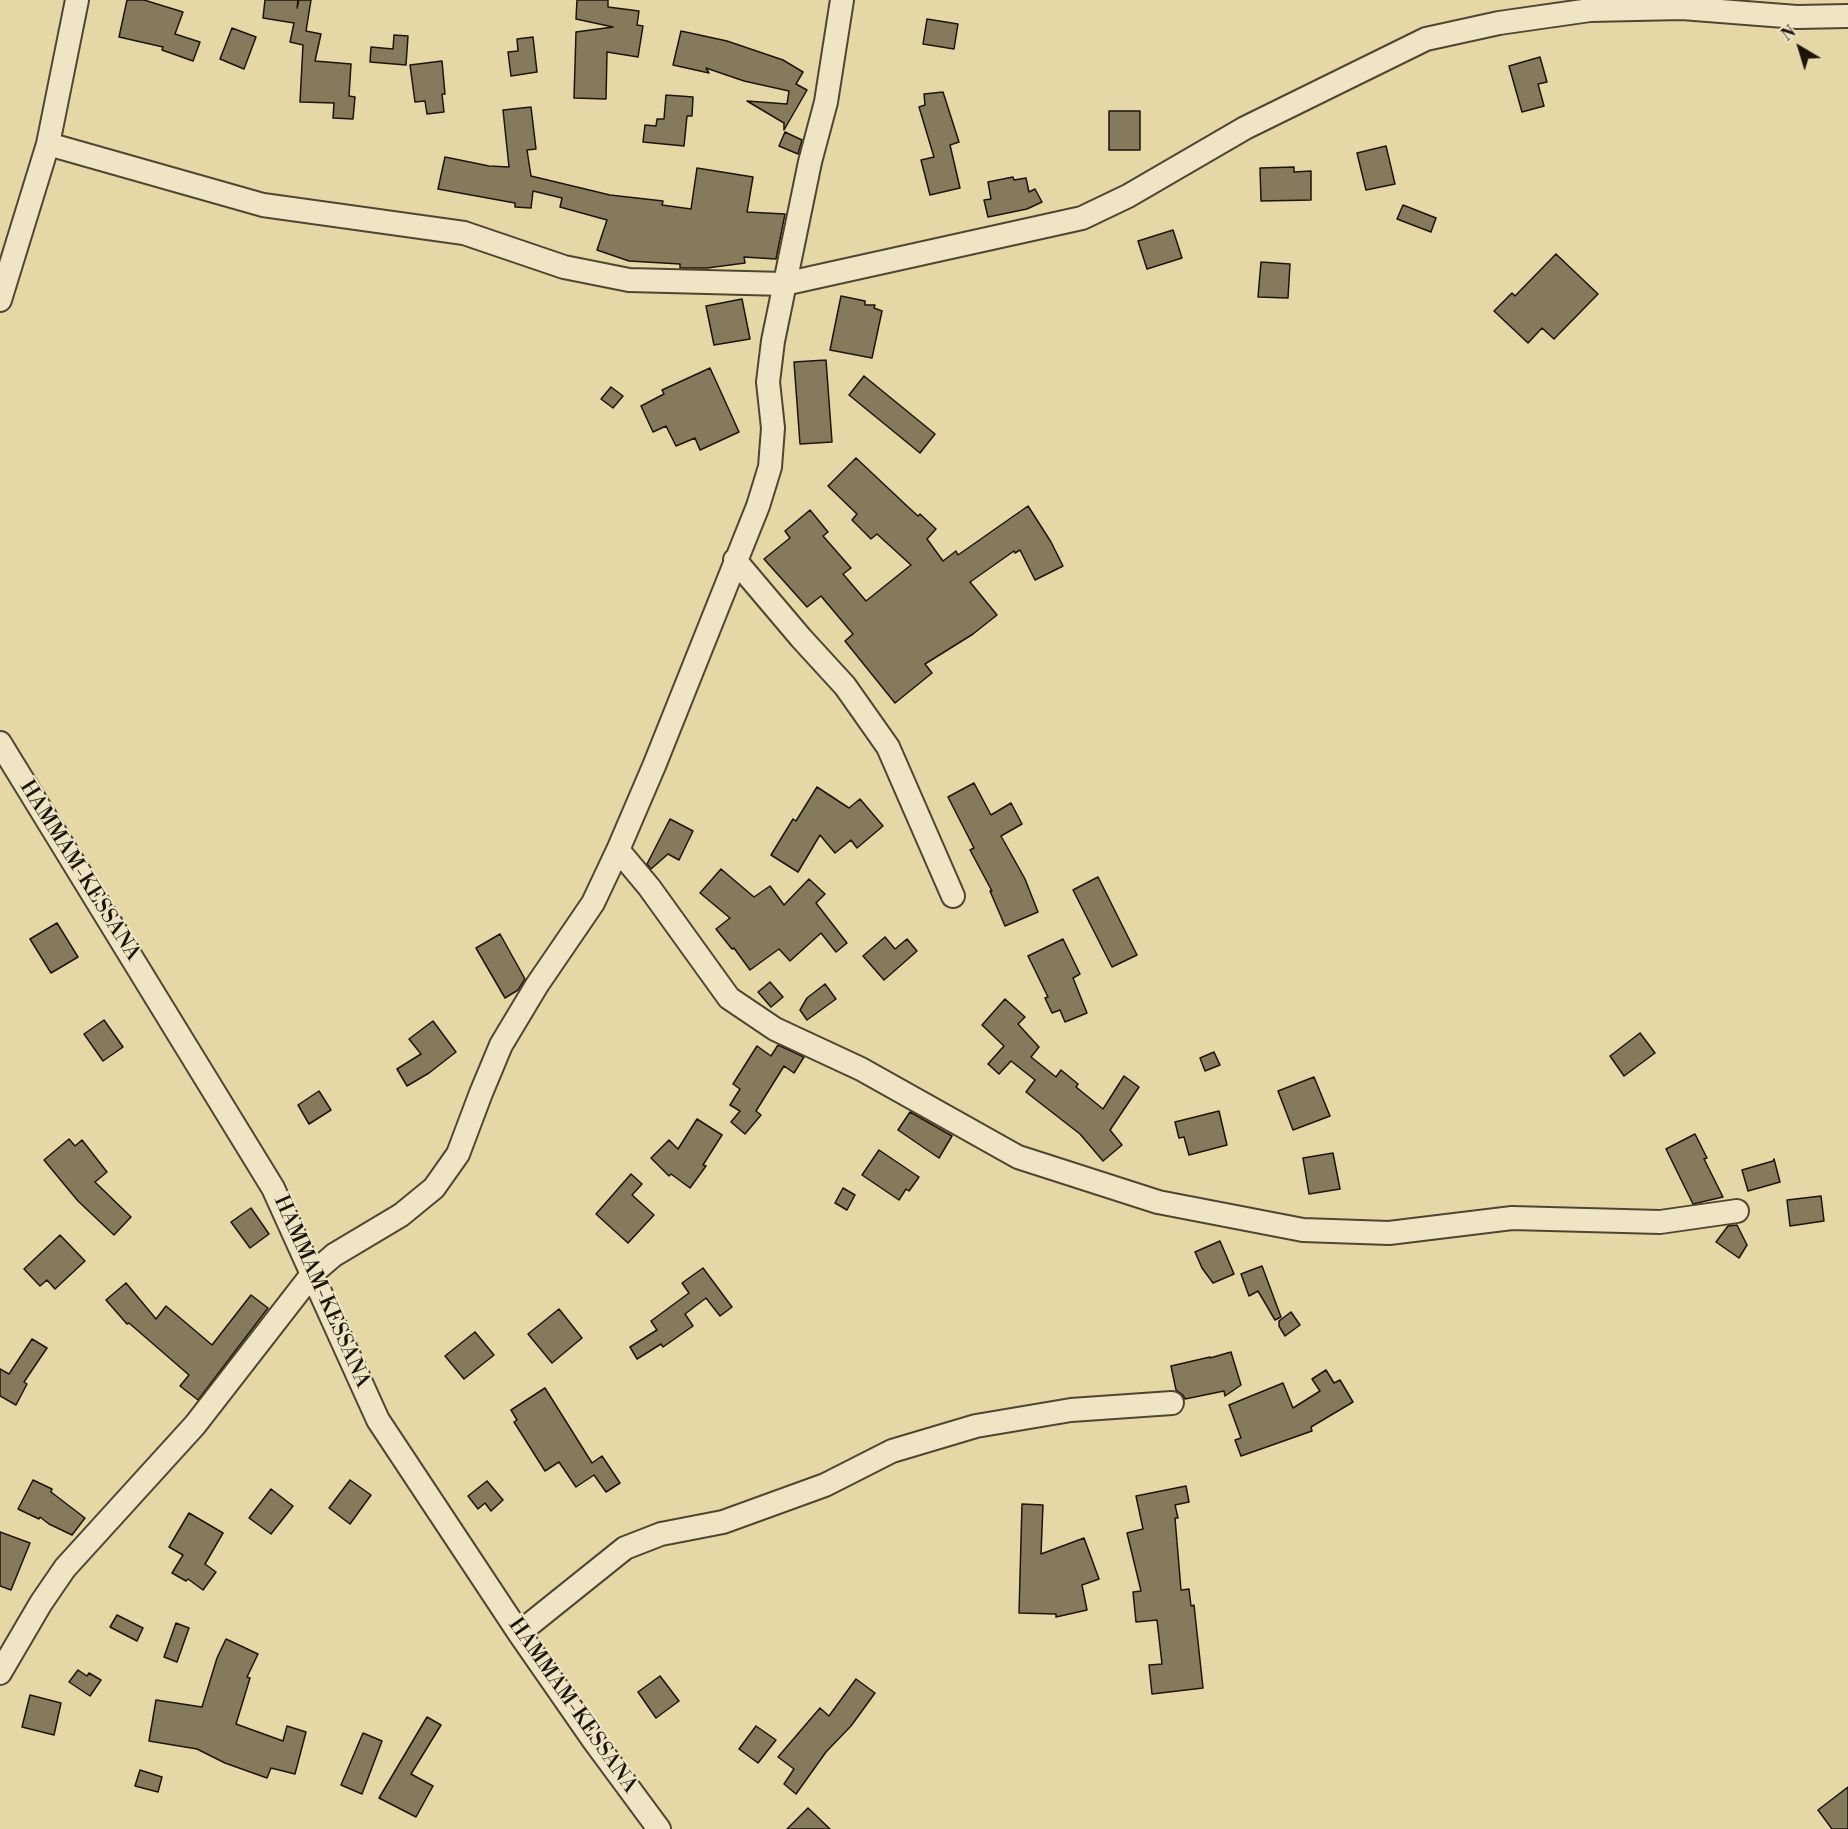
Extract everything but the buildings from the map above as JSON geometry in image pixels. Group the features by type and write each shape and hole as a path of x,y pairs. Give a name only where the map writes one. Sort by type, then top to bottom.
{"street":[{"path":"0,300 48,144 77,0"},
{"path":"0,1673 64,1568 195,1425 313,1273 334,1255 401,1215 434,1188 458,1154 501,1045 537,985 593,903 654,766 758,506 770,467 772,428 768,382 773,341 810,162 826,102 842,0"},
{"path":"48,144 263,205 464,233 564,267 629,280 784,285 1082,218 1128,196 1245,128 1426,39 1499,22 1590,10 1683,8 1797,17 1848,16"},
{"path":"735,560 845,686 888,747 952,896"},
{"name":"HAMMAM-KESSANA","path":"0,742 273,1188 378,1420 519,1633 659,1829"},
{"path":"618,850 649,887 729,998 775,1029 861,1068 1018,1157 1158,1202 1303,1230 1389,1233 1512,1218 1660,1222 1737,1211"},
{"path":"519,1633 625,1548 660,1534 723,1522 825,1485 892,1451 976,1426 1071,1410 1172,1403"}]}
